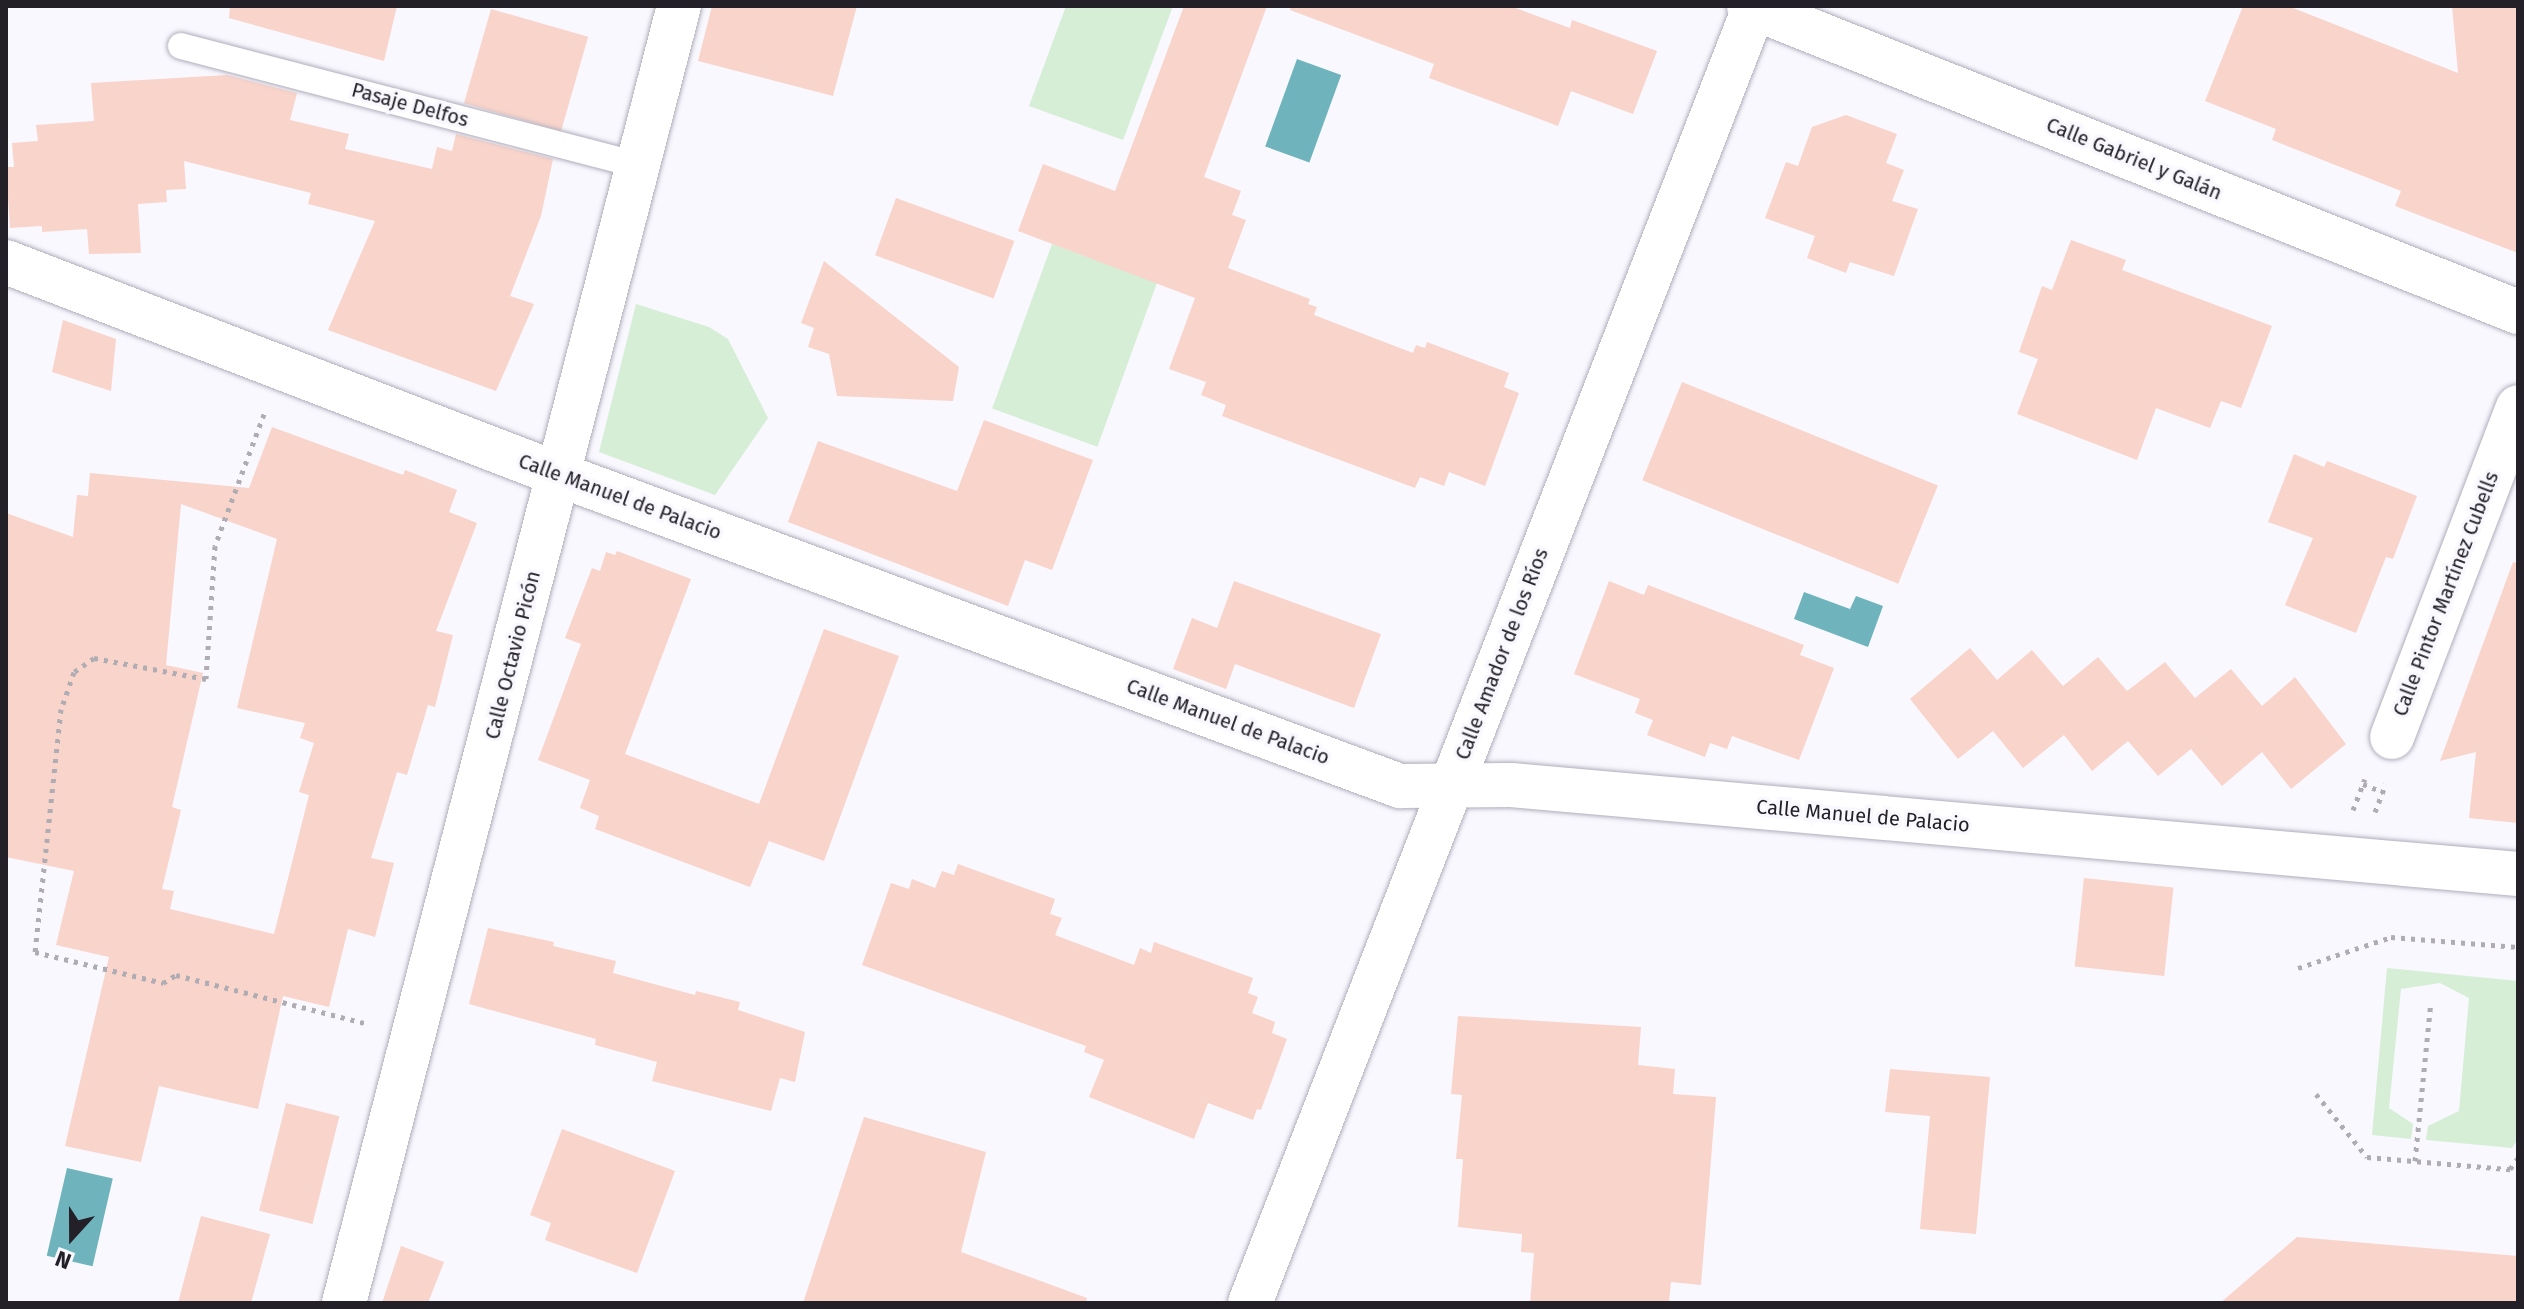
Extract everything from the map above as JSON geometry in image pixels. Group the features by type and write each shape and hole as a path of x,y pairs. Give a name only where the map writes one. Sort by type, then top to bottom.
{"street":[{"name":"Calle Octavio Picón","path":"344,1303 679,6"},
{"name":"Calle Gabriel y Galán","path":"1753,7 2518,312"},
{"name":"Calle Amador de los Ríos","path":"1250,1303 1753,7"},
{"name":"Calle Manuel de Palacio","path":"6,262 560,475 1400,786 1511,785 2518,874"},
{"name":"Calle Pintor Martínez Cubells","path":"2392,737 2518,407"}],"lane":[{"name":"Pasaje Delfos","path":"181,46 639,165"}],"path":[{"path":"268,404 215,546 206,679 94,658 74,672 61,709 35,952 163,983 176,975 368,1024"},
{"path":"2350,816 2366,777"},
{"path":"2363,784 2382,794 2386,784"},
{"path":"2298,968 2391,937 2517,948"},
{"path":"2415,1161 2431,1002"},
{"path":"2316,1094 2367,1157 2518,1170"},
{"path":"2509,1170 2518,1158"}],"green space":[{"path":"1066,6 1173,6 1123,140 1029,106"},
{"path":"1052,244 1157,282 1097,447 992,408"},
{"path":"636,304 709,327 728,339 768,418 715,495 599,452"},
{"path":"2387,968 2518,981 2518,1139 2512,1148 2426,1140 2428,1126 2459,1111 2469,998 2440,983 2401,989 2389,1108 2413,1124 2411,1139 2372,1135"}],"water":[{"path":"1297,59 1341,75 1309,162 1265,146"},
{"path":"1804,592 1850,609 1856,596 1883,606 1868,647 1794,619"},
{"path":"67,1168 113,1179 93,1266 47,1256"}],"building":[{"path":"230,6 397,6 384,61 229,18"},
{"path":"712,6 857,6 833,96 698,61"},
{"path":"1184,6 1267,6 1204,177 1241,191 1232,215 1246,220 1228,268 1310,299 1308,304 1317,307 1314,315 1413,353 1416,345 1425,348 1427,342 1509,373 1504,387 1519,393 1485,486 1449,472 1444,486 1420,477 1415,488 1222,416 1226,405 1201,395 1206,382 1169,369 1195,298 1018,231 1043,164 1115,191"},
{"path":"1291,6 1510,6 1570,28 1572,20 1657,51 1633,114 1571,91 1558,126 1429,78 1434,64 1290,10"},
{"path":"2243,6 2288,6 2458,73 2452,6 2518,6 2518,253 2395,206 2401,191 2272,140 2276,129 2205,101"},
{"path":"491,9 588,37 561,131 464,103"},
{"path":"227,75 297,93 290,120 349,134 345,149 432,169 437,147 452,151 456,134 553,159 541,216 510,296 534,304 496,391 328,330 375,221 308,204 311,193 184,161 186,189 166,190 167,202 138,204 141,253 89,254 87,229 42,232 42,226 10,228 6,167 14,167 12,143 38,141 36,125 94,121 91,83"},
{"path":"1846,115 1897,134 1886,163 1904,170 1892,201 1918,209 1894,276 1850,262 1846,273 1807,258 1815,236 1765,218 1786,162 1798,166 1812,127"},
{"path":"896,198 1014,241 994,298 875,255"},
{"path":"2071,240 2126,260 2122,270 2272,326 2241,408 2221,401 2210,428 2156,408 2137,460 2017,414 2038,359 2019,352 2042,286 2052,290"},
{"path":"824,261 959,367 953,401 837,396 829,354 808,347 814,328 801,323"},
{"path":"63,320 116,339 111,391 52,372"},
{"path":"1682,382 1938,485 1898,584 1642,480"},
{"path":"984,420 1093,460 1052,570 1025,560 1008,606 788,522 818,441 957,491"},
{"path":"272,427 403,475 405,470 457,490 449,512 477,523 436,631 453,635 435,707 428,705 407,775 397,772 371,858 394,863 375,937 348,929 329,1007 283,996 258,1109 159,1086 141,1162 65,1146 109,957 56,945 74,871 6,857 6,513 73,537 77,495 88,496 90,473 249,488","holes":["181,504 277,539 237,708 305,723 300,738 314,743 299,792 309,795 274,934 170,909 174,891 162,889 181,810 172,807 203,673 166,665"]},
{"path":"2294,454 2324,467 2327,461 2417,496 2393,559 2386,557 2356,633 2285,605 2313,538 2268,522"},
{"path":"617,551 691,579 625,754 759,804 824,629 899,656 824,861 769,841 750,887 595,829 599,816 580,808 590,780 538,760 581,644 565,638 592,568 600,571 606,552 615,555"},
{"path":"2513,562 2518,563 2518,823 2469,818 2476,752 2440,761"},
{"path":"1234,581 1381,634 1354,708 1235,664 1226,689 1173,669 1192,618 1217,628"},
{"path":"1609,581 1644,595 1648,585 1804,645 1800,655 1834,668 1799,760 1732,736 1727,749 1710,743 1705,757 1647,735 1653,720 1635,713 1640,699 1574,674"},
{"path":"1970,648 1997,680 2032,650 2063,686 2098,657 2127,691 2165,662 2195,698 2231,669 2262,706 2295,677 2346,744 2291,789 2262,752 2222,786 2191,749 2158,776 2128,741 2092,771 2064,735 2023,768 1993,731 1958,759 1910,699"},
{"path":"958,864 1055,899 1050,914 1062,918 1055,935 1134,965 1140,948 1151,953 1154,942 1253,978 1248,993 1258,997 1252,1013 1275,1022 1272,1033 1287,1039 1261,1110 1257,1109 1253,1120 1208,1103 1194,1139 1089,1097 1104,1060 1084,1052 1086,1046 862,965 891,883 909,889 912,879 935,888 942,871 954,875"},
{"path":"2084,878 2174,887 2164,976 2075,967"},
{"path":"488,928 554,942 553,946 616,961 613,973 695,995 696,991 740,1002 738,1010 805,1032 795,1082 780,1078 771,1111 652,1081 657,1062 595,1045 596,1039 469,1004"},
{"path":"1458,1016 1641,1027 1638,1065 1675,1069 1673,1094 1716,1097 1701,1285 1671,1282 1669,1303 1530,1303 1534,1253 1521,1252 1522,1234 1458,1227 1463,1159 1456,1159 1462,1095 1451,1094"},
{"path":"1890,1069 1990,1077 1976,1234 1920,1229 1930,1116 1885,1112"},
{"path":"286,1103 339,1116 313,1224 259,1211"},
{"path":"864,1117 986,1152 961,1252 1087,1298 1086,1303 803,1303"},
{"path":"562,1129 675,1171 637,1273 545,1240 551,1223 530,1215"},
{"path":"201,1216 270,1234 251,1303 178,1303"},
{"path":"2297,1237 2518,1256 2518,1303 2220,1303"},
{"path":"401,1246 444,1262 428,1303 382,1303"}]}
